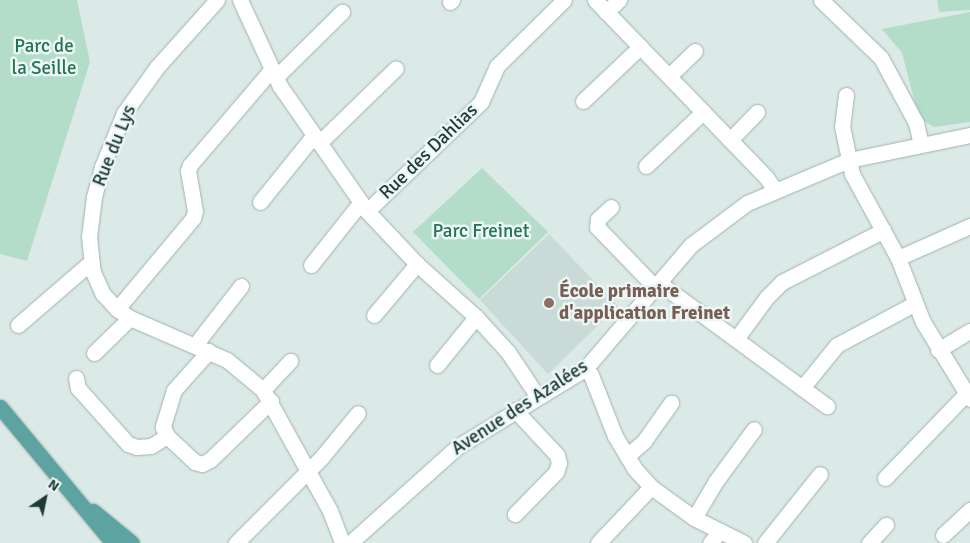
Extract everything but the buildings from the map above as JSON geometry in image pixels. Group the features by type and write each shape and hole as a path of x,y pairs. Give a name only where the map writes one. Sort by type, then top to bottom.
{"main road":[{"path":"0,407 113,543"},
{"path":"71,493 132,543"}],"street":[{"name":"Rue du Lys","path":"218,0 157,67 124,113 102,167 94,196 90,236 91,262 96,283 117,309 130,318 202,348 243,370 267,395 308,470 342,543"},
{"path":"240,0 274,73 364,207 416,264 476,317 514,359 538,397"},
{"name":"Rue des Dahlias","path":"311,265 364,207 481,102 497,66 564,0"},
{"path":"594,0 730,140 775,190"},
{"path":"606,12 619,0"},
{"path":"821,0 882,58 916,123 922,144"},
{"path":"117,309 193,218 195,211 188,171 190,165 274,73 342,12"},
{"path":"583,101 640,47"},
{"path":"669,76 694,51"},
{"path":"260,202 317,139 396,68"},
{"path":"846,95 842,126 852,174 898,258 938,350 967,397 885,478"},
{"path":"646,166 703,112"},
{"path":"730,140 757,112"},
{"name":"Avenue des Azalées","path":"350,543 457,447 515,410 586,370 656,283 691,245 717,223 746,203 848,160 970,135"},
{"path":"611,207 595,223 596,227 651,283 656,283 827,406"},
{"path":"898,258 970,226"},
{"path":"736,339 767,297 782,282 884,230"},
{"path":"18,326 91,262"},
{"path":"374,315 416,264"},
{"path":"241,286 174,390 164,416 163,427 166,436 195,462 202,464 267,395 290,361"},
{"path":"802,388 837,344 916,303"},
{"path":"437,365 476,317"},
{"path":"94,353 130,318"},
{"path":"938,350 970,331"},
{"path":"586,370 626,456 651,487 694,518 744,543"},
{"path":"76,378 78,388 128,444 137,447 151,446 166,436"},
{"path":"626,456 644,441 671,403"},
{"path":"515,410 557,455 560,463 556,472 515,514"},
{"path":"236,543 308,470 358,413"},
{"path":"694,518 716,481 754,429"},
{"path":"765,543 820,474"},
{"path":"598,543 651,487"},
{"path":"942,534 970,510"},
{"path":"869,543 886,525"},
{"path":"710,543 720,531"}],"shaded area":[{"name":"École primaire d'application Freinet","path":"549,234 618,306 548,374 480,300"}],"green space":[{"name":"Parc de la Seille","path":"0,0 77,0 90,62 27,261 0,254"},
{"path":"937,0 970,0 970,10 939,12"},
{"path":"970,12 970,122 934,127 919,118 902,53 882,29"},
{"name":"Parc Freinet","path":"482,168 548,232 479,299 413,232"}],"place":[{"name":"École primaire d'application Freinet","path":"549,303"}]}
